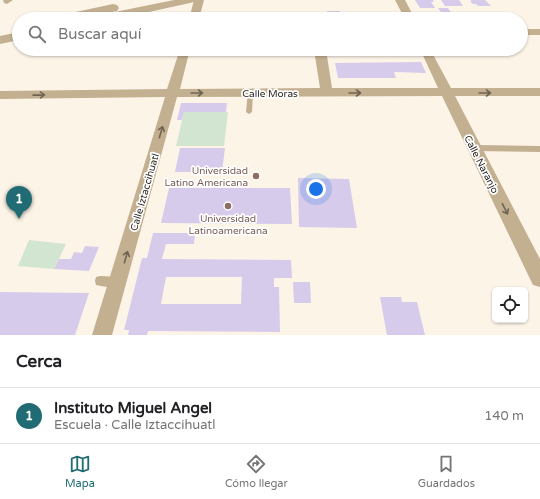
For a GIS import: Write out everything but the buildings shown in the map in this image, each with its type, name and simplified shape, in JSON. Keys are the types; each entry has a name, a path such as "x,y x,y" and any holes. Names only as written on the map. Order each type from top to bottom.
{"street":[{"path":"94,12 151,0"},
{"path":"133,12 190,0"},
{"path":"196,12 199,0"},
{"path":"400,0 406,12"},
{"path":"0,32 12,29"},
{"path":"528,32 540,32"},
{"path":"0,40 12,37"},
{"name":"Calle Iztaccihuatl","path":"102,335 119,282 183,56"},
{"path":"321,56 327,93"},
{"name":"Calle Naranjo","path":"428,56 540,278"},
{"name":"Calle Moras","path":"0,95 540,92"}],"lane":[{"path":"249,112 250,93"},
{"path":"474,148 540,149"},
{"path":"100,281 119,282"}],"green space":[{"path":"184,112 228,112 224,146 176,146"},
{"path":"29,240 66,244 54,269 18,266"}],"place":[{"name":"Universidad Latino Americana","path":"256,176"},
{"name":"Universidad Latinoamericana","path":"228,206"},
{"name":"Instituto Miguel Angel","path":"19,219"}]}
